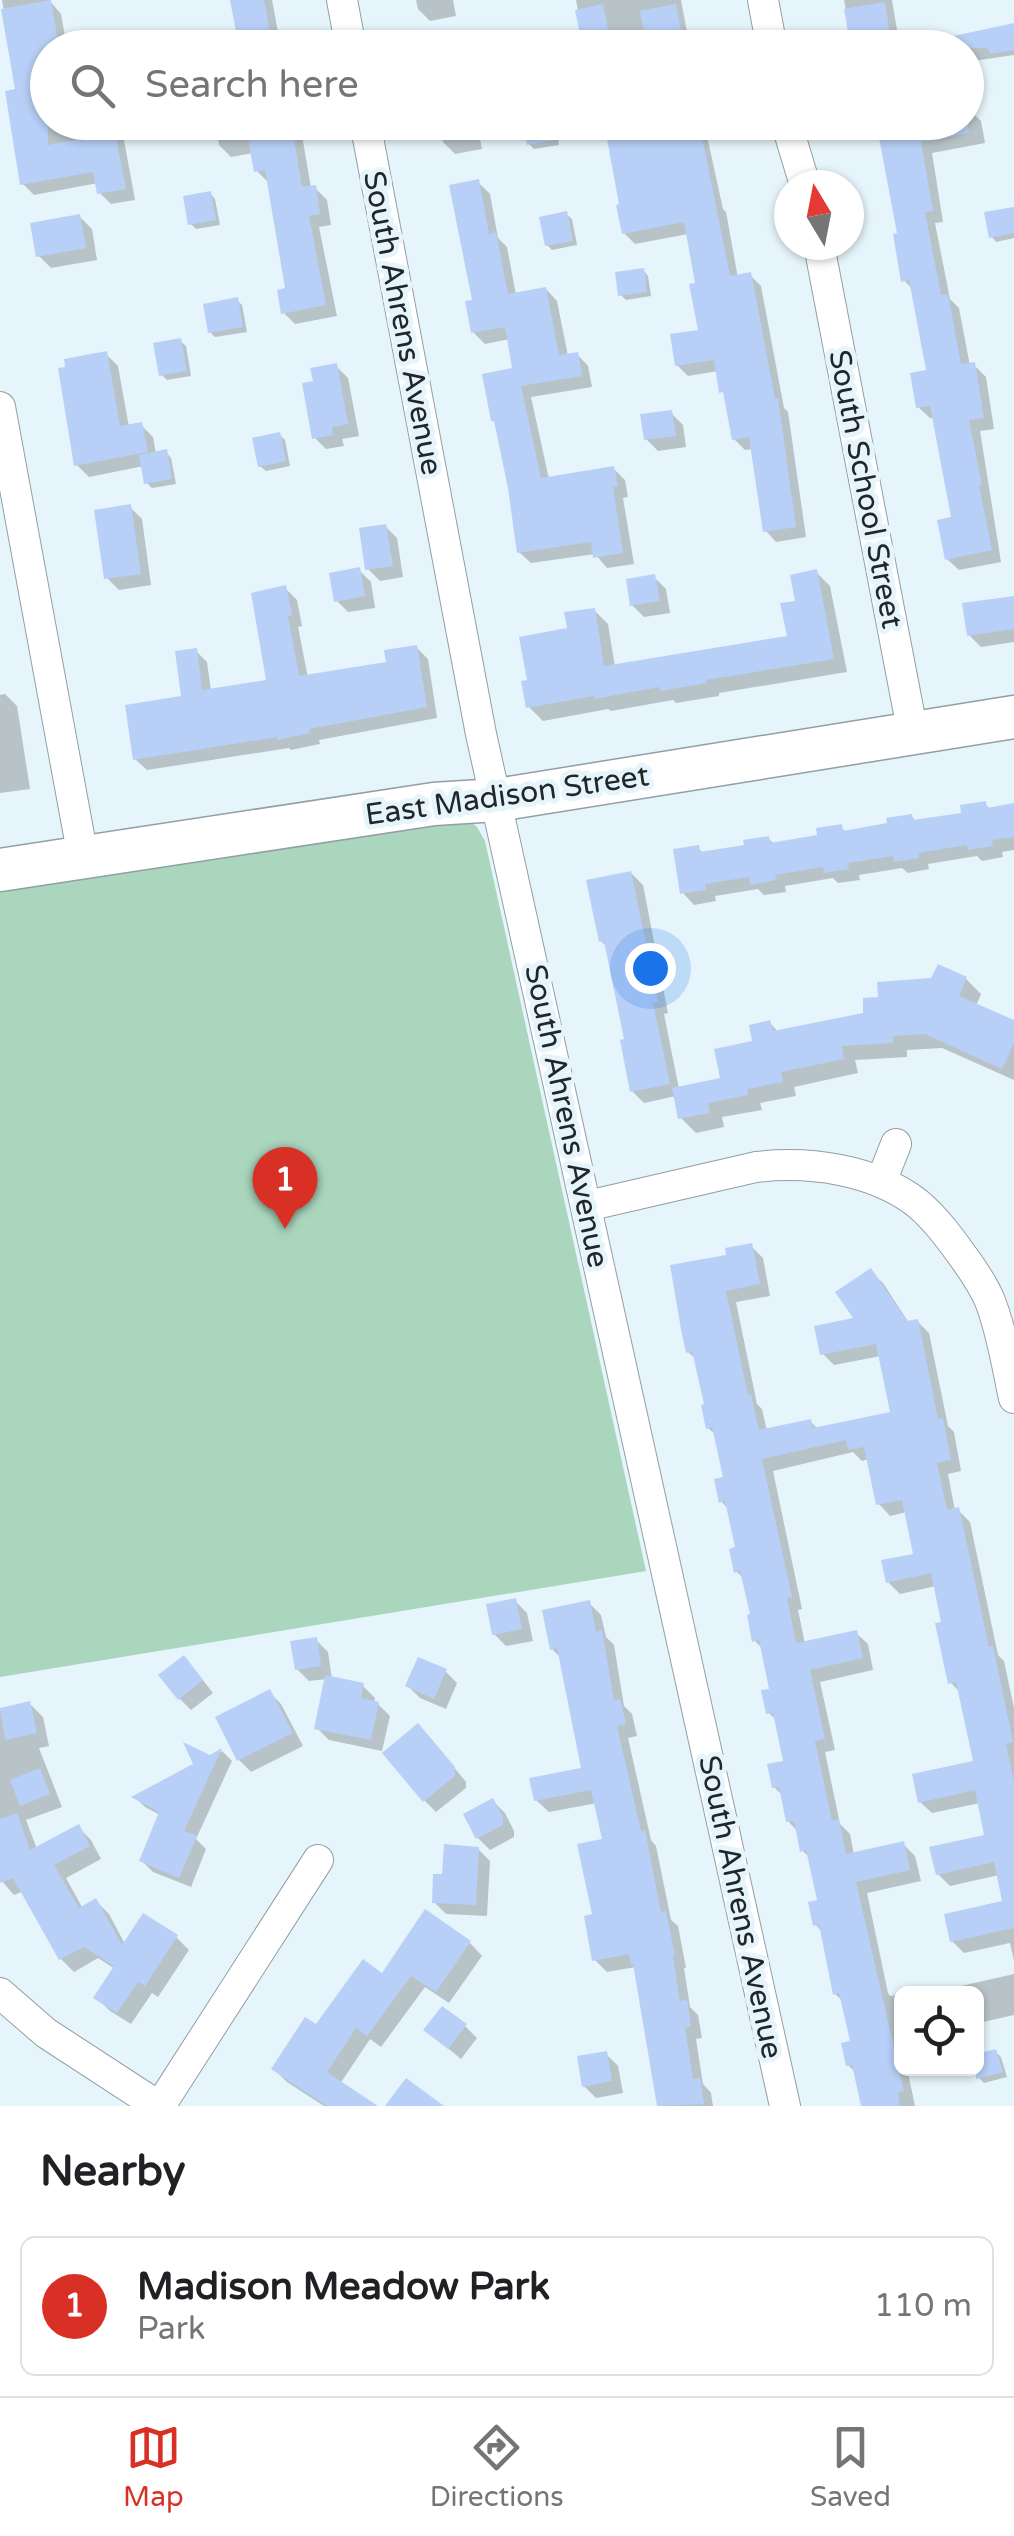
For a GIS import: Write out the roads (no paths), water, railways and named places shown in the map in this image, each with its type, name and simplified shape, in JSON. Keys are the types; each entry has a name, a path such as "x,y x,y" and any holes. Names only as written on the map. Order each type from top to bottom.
{"street":[{"path":"342,0 348,30"},
{"path":"763,0 769,30"},
{"name":"South Ahrens Avenue","path":"369,140 481,734 785,2106"},
{"path":"791,140 800,170"},
{"name":"South School Street","path":"822,260 913,734"},
{"path":"0,407 83,857"},
{"name":"East Madison Street","path":"0,870 434,804 496,800 1014,717"},
{"path":"881,1182 896,1144"},
{"path":"587,1206 774,1164 827,1167 881,1182 916,1202 979,1279 1002,1340 1014,1398"},
{"path":"0,1993 46,2033 159,2106 318,1860"}],"place":[{"name":"Madison Meadow Park","path":"285,1229"}]}
